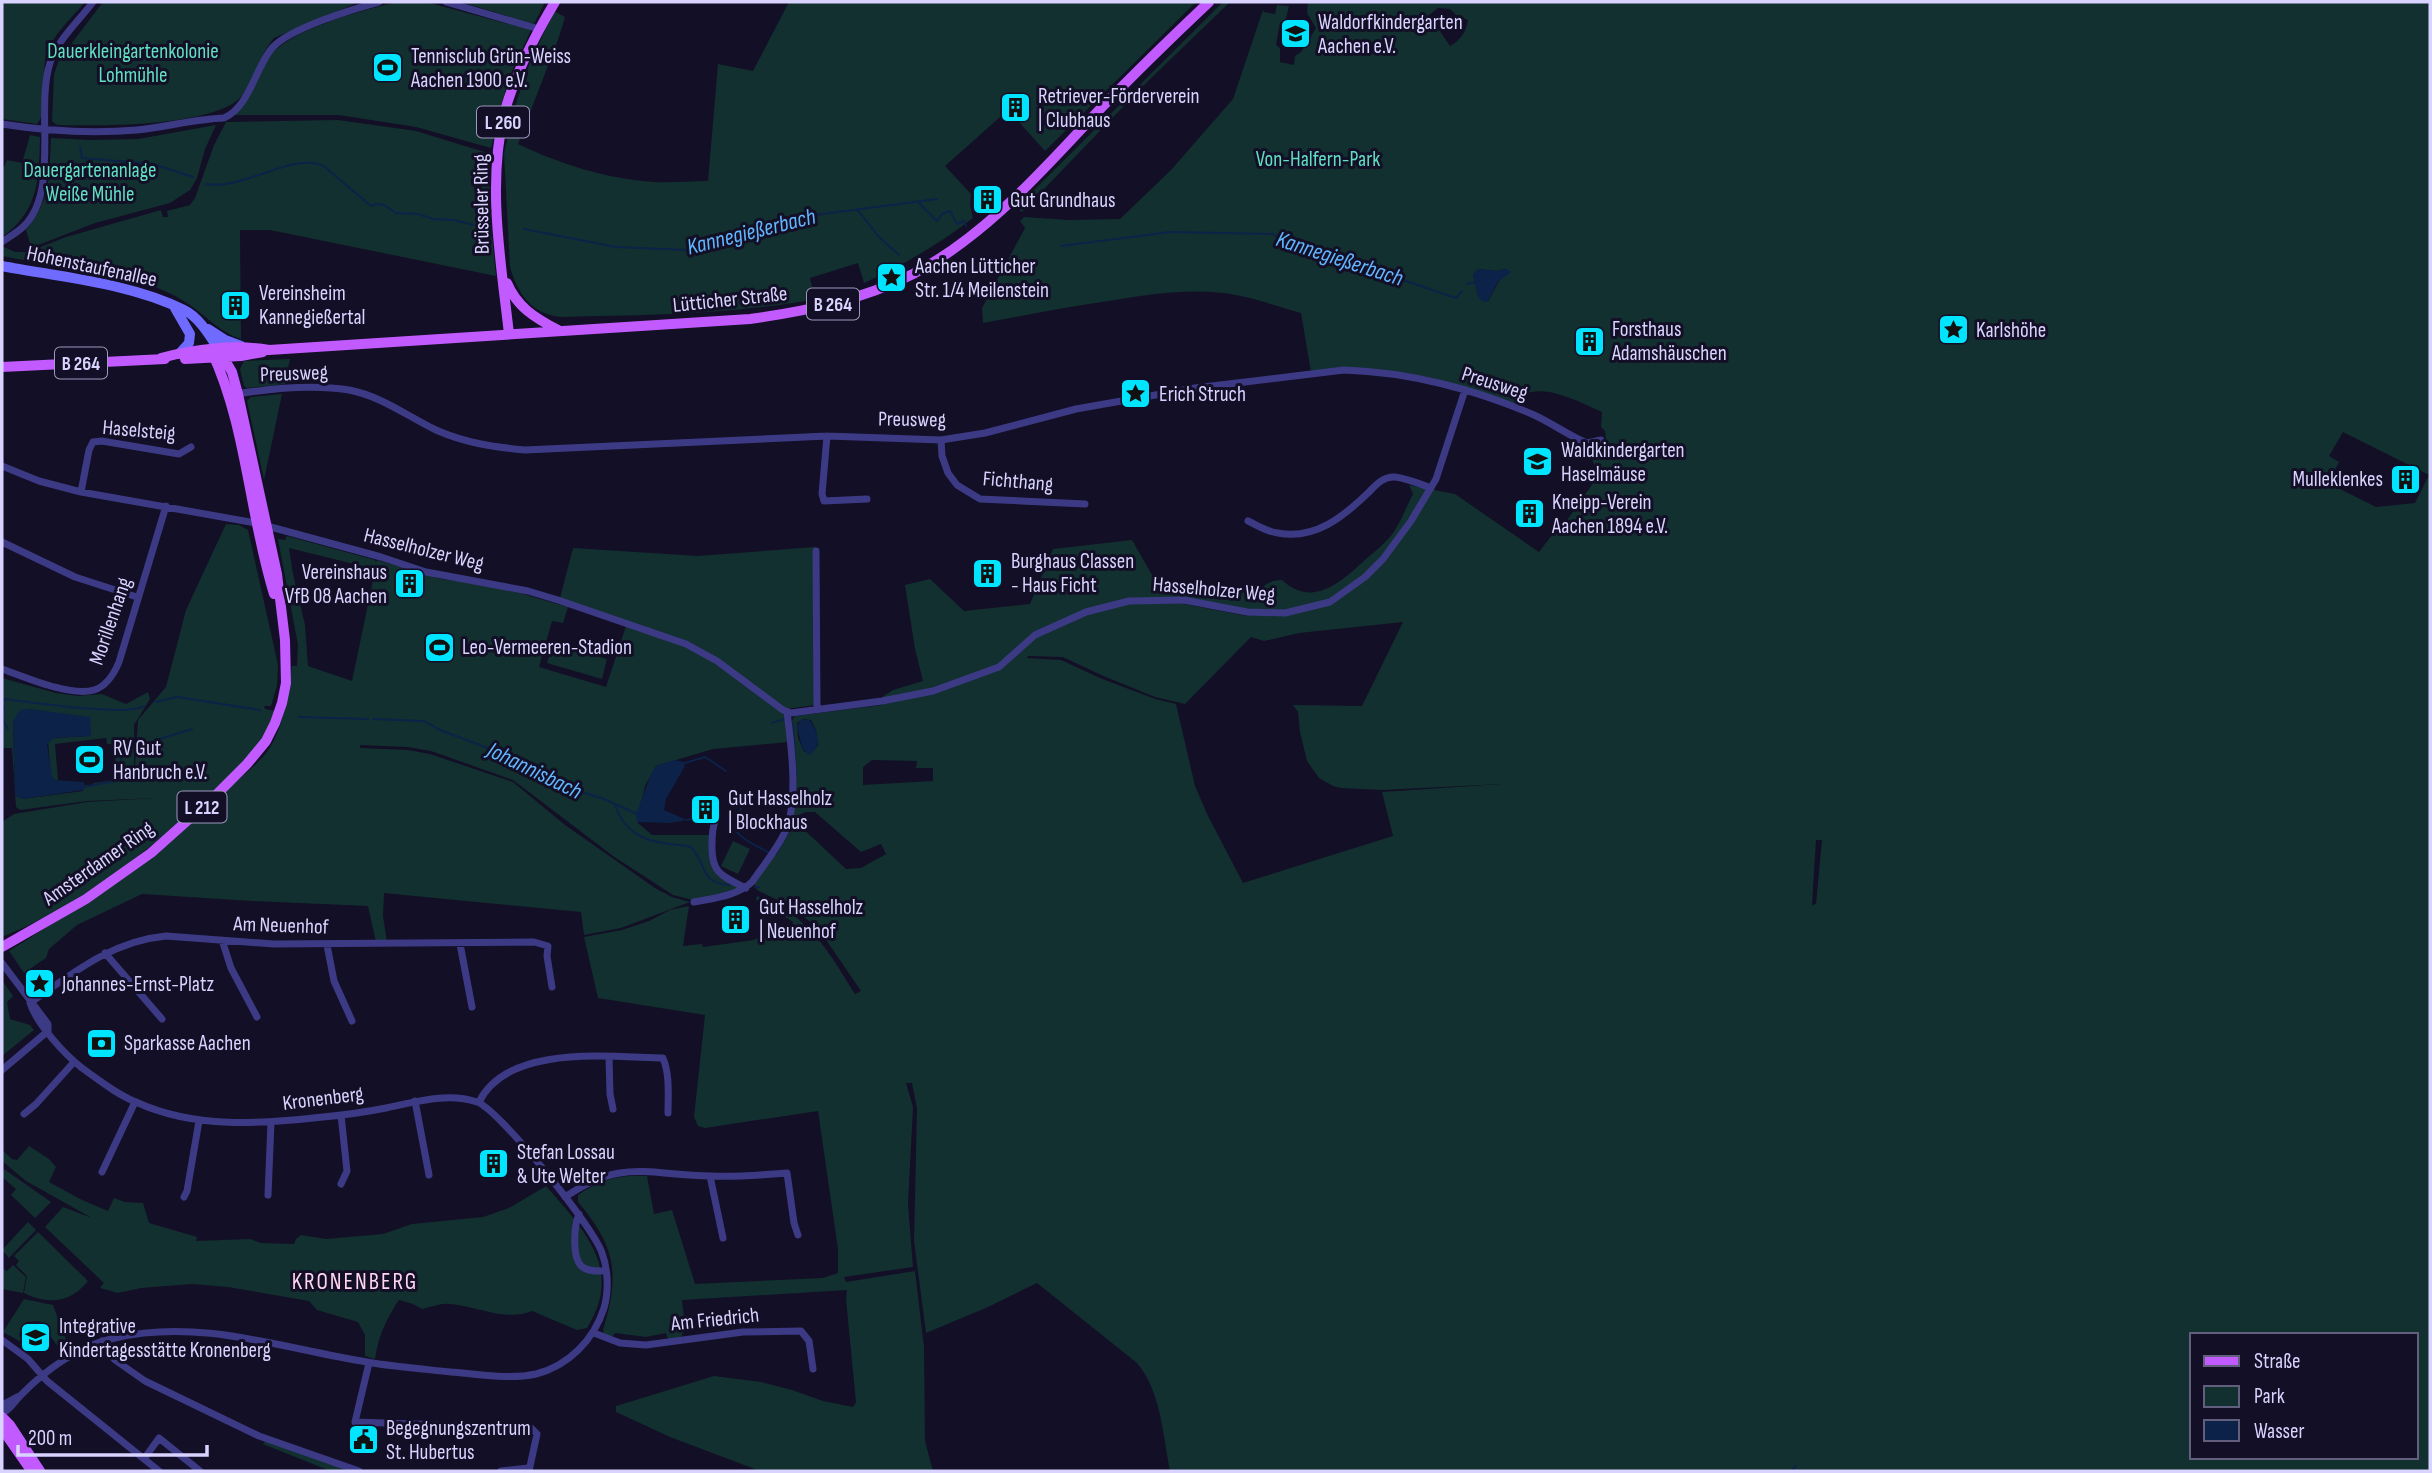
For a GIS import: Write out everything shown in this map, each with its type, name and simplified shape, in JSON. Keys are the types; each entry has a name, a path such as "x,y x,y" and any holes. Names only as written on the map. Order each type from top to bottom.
{"main road":[{"name":"Brüsseler Ring","path":"509,334 496,199 499,141 515,80 555,2"},
{"name":"Lütticher Straße","path":"2,367 217,354 245,348 268,350 785,314 862,296 913,274 961,244 1013,199 1167,41 1209,2"},
{"name":"Hohenstaufenallee","path":"2,266 147,295 185,310 200,323 217,354"},
{"path":"502,269 516,301 527,312 560,331"},
{"path":"174,307 190,334 189,343 179,354"},
{"name":"Hohenstaufenallee","path":"174,307 217,354"},
{"path":"200,323 218,337 245,348"},
{"name":"Lütticher Straße","path":"161,358 179,354 254,354 268,350"},
{"name":"Amsterdamer Ring","path":"2,947 86,899 151,853 247,764 266,741 282,703 287,664 277,574 261,524 233,395 217,354"},
{"path":"2,1415 40,1471"},
{"path":"2,1429 32,1471"}],"street":[{"path":"2,242 23,227 37,205 42,189 46,86 51,61 57,47 93,2"},
{"path":"2,124 45,130 135,130 224,118 230,115 249,91 267,55 281,40 379,2"},
{"path":"446,2 539,29"},
{"name":"Preusweg","path":"233,395 313,386 351,391 387,403 438,430 478,444 524,450 827,436 941,440 985,433 1076,409 1195,388 1344,370 1381,372 1465,390 1535,415 1587,443 1601,440"},
{"name":"Hasselholzer Weg","path":"2,466 39,481 81,492 261,524 426,572 528,591 669,637 717,661 787,712 894,699 933,691 999,667 1035,635 1086,612 1129,601 1184,600 1247,612 1285,613 1330,602 1354,587 1383,559 1411,521 1431,488 1443,459 1465,390"},
{"path":"827,436 822,494 824,501 867,499"},
{"name":"Fichthang","path":"941,440 942,456 948,473 957,485 980,499 1085,503"},
{"name":"Haselsteig","path":"81,492 93,442 102,441 179,454 191,447"},
{"path":"1248,521 1280,534 1312,532 1351,510 1378,482 1387,478 1395,477 1431,488"},
{"name":"Morillenhang","path":"2,669 52,686 79,691 93,690 104,684 114,674 119,662 166,506"},
{"path":"2,542 75,576 137,597"},
{"path":"816,551 817,708"},
{"path":"694,901 746,888 779,842 789,819 793,758 787,712"},
{"path":"715,821 711,847 714,866 720,874 746,888"},
{"name":"Am Neuenhof","path":"30,1003 106,953 125,944 166,936 327,945 534,942 548,946 552,987"},
{"path":"222,940 231,968 257,1017"},
{"path":"460,944 472,1007"},
{"path":"327,945 334,981 352,1021"},
{"path":"106,953 162,1019"},
{"name":"Kronenberg","path":"2,963 30,1003 33,1013 74,1062 135,1102 168,1114 200,1121 271,1122 341,1115 445,1097 479,1102"},
{"path":"2,1070 48,1031"},
{"path":"609,1057 613,1109"},
{"path":"2,1405 18,1397 72,1356 102,1341 147,1334 213,1334 258,1339 369,1363 508,1377 547,1370 577,1352 594,1333 604,1306 606,1271 602,1250 565,1197 499,1118 479,1102 484,1091 510,1070 543,1061 609,1057 663,1058 667,1066 668,1113"},
{"path":"24,1114 74,1062"},
{"path":"415,1101 429,1175"},
{"path":"102,1172 135,1102"},
{"path":"341,1115 347,1171 341,1184"},
{"path":"184,1197 200,1121"},
{"path":"268,1195 271,1122"},
{"path":"565,1197 593,1179 616,1172 642,1171 710,1176 787,1173 798,1234"},
{"path":"710,1176 723,1238"},
{"path":"579,1214 575,1229 577,1261 580,1266 590,1271 606,1271"},
{"name":"Am Friedrich","path":"594,1333 616,1342 634,1345 743,1332 801,1331 809,1341 813,1369"},
{"path":"2,1340 27,1359 42,1377 159,1471"},
{"path":"102,1341 115,1360 145,1381 259,1436 359,1471"},
{"path":"369,1363 355,1422 444,1427 531,1427 537,1434 529,1470 501,1471"},
{"path":"2,1415 18,1397"},
{"path":"144,1459 159,1438 195,1469"}],"green space":[{"path":"2,2 85,2 67,22 47,52 43,112 37,124 2,119"},
{"name":"Dauerkleingartenkolonie Lohmühle","path":"103,2 359,2 274,38 245,91 225,108 205,115 153,123 57,125 52,121 54,74 59,60"},
{"name":"Tennisclub Grün-Weiss Aachen 1900 e.V.","path":"397,2 426,2 531,30 508,80 491,148 416,127 339,115 233,115 260,70 280,46 310,29"},
{"path":"461,2 545,2 534,24"},
{"path":"789,2 1196,2 1045,151 1008,110 945,166 971,194 973,218 920,254 864,283 858,263 810,278 815,299 783,304 688,313 561,317 534,307 517,286 510,267 504,153 529,65 554,11 565,17 518,144 567,164 619,178 654,182 708,181 718,64 753,71"},
{"path":"1223,2 1230,2 1144,85 1022,212 1016,208"},
{"name":"Von-Halfern-Park","path":"1308,2 2430,2 2430,1471 1170,1471 1160,1414 1145,1374 1137,1363 1037,1283 926,1333 914,1241 917,1109 912,1083 906,1083 913,1107 908,1204 913,1267 844,1277 846,1282 915,1271 924,1347 925,1441 933,1471 760,1471 670,1437 616,1412 616,1406 714,1376 761,1382 853,1407 856,1402 847,1290 682,1300 685,1328 681,1337 668,1339 666,1333 646,1337 615,1333 612,1337 604,1334 612,1293 611,1262 600,1233 578,1202 578,1195 602,1182 619,1177 647,1176 654,1214 672,1210 695,1284 823,1278 838,1273 838,1249 818,1111 705,1128 698,1126 694,1117 705,1015 598,998 584,937 622,930 670,910 689,906 683,946 702,944 703,947 754,940 792,928 793,922 756,900 757,896 775,904 803,923 825,948 855,994 861,991 818,928 790,906 757,890 754,883 792,826 797,823 846,869 861,868 886,854 881,844 861,852 815,812 806,812 794,817 793,821 791,725 796,716 882,705 882,697 893,690 923,681 905,585 930,579 964,611 1030,604 1053,549 1132,540 1156,582 1204,590 1241,592 1256,590 1282,580 1305,592 1316,592 1327,589 1347,576 1390,537 1413,494 1409,485 1455,494 1539,552 1555,531 1563,526 1598,476 1589,450 1606,439 1605,431 1601,427 1602,412 1570,398 1546,392 1525,394 1516,401 1517,404 1441,380 1391,371 1339,369 1311,372 1301,313 1233,294 1196,292 1142,296 983,323 982,308 1025,228 1020,221 1024,217 1120,219 1171,170 1233,99 1263,10 1275,14 1277,5 1289,6 1285,23 1280,22 1276,45 1280,48 1280,62 1294,65 1295,56 1301,52 1316,28 1307,13","holes":["1438,8 1450,9 1468,20 1462,35 1450,46 1429,15","1478,269 1506,269 1488,301 1478,296 1473,275","2343,432 2429,475 2415,503 2376,507 2328,483 2339,462 2329,456","1129,598 1247,610 1247,616 1184,604 1130,602 1087,614","1403,622 1362,706 1293,705 1298,712 1307,761 1319,778 1341,788 1382,790 1502,784 1382,792 1393,836 1243,883 1195,786 1176,704 1155,699 1100,678 1061,660 1027,658 1063,657 1155,697 1185,704 1251,637 1264,641 1299,633","804,719 811,720 816,730 818,746 804,752 798,738 797,723","872,760 917,761 916,768 933,768 933,781 863,785 863,767","1816,840 1822,840 1816,904 1812,905"]},
{"path":"338,120 416,131 491,154 490,200 496,276 270,230 240,230 241,339 222,330 183,300 151,285 2,256 4,247 15,252 28,252 66,237 161,210 163,217 168,217 167,211 190,205 226,122"},
{"name":"Dauergartenanlage Weiße Mühle","path":"216,125 190,190 170,203 95,223 33,247 30,244 26,230 40,208 47,187 51,138 138,139"},
{"path":"30,135 40,137 39,167 34,193 23,216 2,237 2,167 7,160 22,163"},
{"path":"290,359 285,384 247,388 244,386 240,369 244,361"},
{"path":"282,394 264,480 247,401 251,397"},
{"path":"226,524 239,525 248,530 278,665 277,686 271,706 264,706 265,709 276,711 265,733 232,775 129,863 56,911 2,937 2,822 14,814 87,802 156,798 87,801 20,810 16,807 15,795 22,799 83,791 84,782 84,785 93,785 116,780 115,744 107,744 106,738 55,744 58,780 55,780 51,776 48,741 54,738 90,736 90,718 29,709 13,721 15,790 12,748 2,748 2,678 56,693 78,696 102,694 126,704 148,692 150,699 134,725 134,782 138,720 166,687 186,610"},
{"path":"287,536 375,560 376,563 377,560 441,579 495,586 568,607 563,623 552,621 539,667 606,687 626,626 669,640 712,659 780,710 785,715 789,742 713,749 656,766 645,786 637,822 652,835 709,835 711,862 739,889 693,900 673,895 613,856 513,780 431,751 360,745 360,748 408,750 430,754 513,782 565,825 655,888 690,902 621,928 584,935 581,912 384,893 383,916 387,942 376,942 368,906 142,894 77,925 49,949 46,958 24,973 9,951 147,857 252,768 273,743 284,711 292,666 297,666 298,645 278,539 285,540","holes":["289,548 374,569 376,566 352,681 308,666 305,625"]},
{"path":"815,547 815,705 786,709 711,654 560,598 573,548 698,556"},
{"path":"553,644 607,659 602,679 547,663"},
{"path":"733,841 750,849 738,874 721,866"},
{"path":"2,980 13,996 7,1002 10,1019 30,1025 34,1030 2,1056"},
{"path":"29,1146 56,1167 49,1182 108,1211 114,1198 143,1203 149,1223 197,1237 196,1241 250,1239 261,1243 294,1244 301,1235 326,1239 383,1234 412,1224 483,1217 509,1208 546,1186 574,1218 595,1251 602,1287 597,1307 587,1328 577,1330 532,1311 512,1315 447,1304 422,1309 399,1300 383,1328 375,1359 365,1356 365,1335 358,1322 317,1310 309,1301 228,1287 192,1284 141,1288 118,1293 100,1288 104,1283 45,1227 63,1207 92,1218 26,1181 2,1161 2,1150 17,1160"},
{"path":"4,1169 51,1202 35,1218 11,1195 16,1189 2,1177"},
{"path":"28,1222 36,1230 9,1258 2,1250"},
{"path":"38,1232 88,1281 66,1298 50,1300 24,1293 27,1276 16,1265 19,1261 14,1256"},
{"path":"13,1265 26,1277 23,1293 2,1289 2,1268 7,1271"},
{"path":"24,1299 53,1305 69,1348 62,1352 39,1321 26,1322 19,1334 23,1343 3,1332"},
{"path":"266,1440 352,1471 328,1470 263,1444"}],"water":[{"path":"1478,269 1506,269 1511,272 1498,282 1487,302 1478,296 1473,275"},
{"path":"20,710 90,717 91,736 54,738 47,744 52,777 55,780 84,782 84,790 22,799 15,795 13,721"},
{"path":"808,719 818,738 816,748 809,755 802,748 797,726 800,721"},
{"path":"674,760 684,762 685,766 666,799 664,810 687,820 670,823 637,822 636,814 652,772 656,766"}],"waterway":[{"name":"Kannegießerbach","path":"80,146 82,158 153,164 193,177"},
{"name":"Kannegießerbach","path":"206,184 221,185 299,163 313,163 325,167 371,206 384,205 396,213 418,214 473,225"},
{"name":"Kannegießerbach","path":"524,229 616,247 687,250 815,215 937,199"},
{"path":"918,202 937,221 942,214 950,211 957,224 964,221 966,226"},
{"path":"857,209 879,237 899,255"},
{"name":"Kannegießerbach","path":"1061,246 1170,232 1272,234 1293,242 1310,244 1338,258 1456,298 1462,291"},
{"path":"1467,284 1476,282"},
{"name":"Johannisbach","path":"156,702 177,697 260,710"},
{"name":"Johannisbach","path":"4,701 119,710 144,706"},
{"name":"Johannisbach","path":"4,706 2,718 8,729"},
{"name":"Johannisbach","path":"299,717 368,719"},
{"name":"Johannisbach","path":"373,719 424,721 440,730 520,760 551,782 604,799 637,814"},
{"path":"772,723 784,719"},
{"path":"793,724 796,776"},
{"path":"137,746 192,729"},
{"path":"83,787 121,780 121,751 131,748"},
{"path":"685,763 705,757 726,771"},
{"path":"735,788 745,797 735,830 747,841 771,854"},
{"path":"615,805 623,822 635,833 659,843 691,847 713,881 730,885"},
{"name":"Johannisbach","path":"687,820 698,815"},
{"path":"776,854 791,828"},
{"path":"1791,1471 1796,1466"}],"place":[{"name":"Waldorfkindergarten Aachen e.V.","path":"1295,34"},
{"name":"Tennisclub Grün-Weiss Aachen 1900 e.V.","path":"388,68"},
{"name":"Retriever-Förderverein | Clubhaus","path":"1015,108"},
{"name":"Gut Grundhaus","path":"987,200"},
{"name":"Aachen Lütticher Str. 1/4 Meilenstein","path":"892,278"},
{"name":"Vereinsheim Kannegießertal","path":"236,305"},
{"name":"Karlshöhe","path":"1953,330"},
{"name":"Forsthaus Adamshäuschen","path":"1589,341"},
{"name":"Erich Struch","path":"1136,394"},
{"name":"Waldkindergarten Haselmäuse","path":"1538,462"},
{"name":"Mulleklenkes","path":"2406,479"},
{"name":"Kneipp-Verein Aachen 1894 e.V.","path":"1529,514"},
{"name":"Burghaus Classen - Haus Ficht","path":"988,573"},
{"name":"Vereinshaus VfB 08 Aachen","path":"410,584"},
{"name":"Leo-Vermeeren-Stadion","path":"439,647"},
{"name":"RV Gut Hanbruch e.V.","path":"90,760"},
{"name":"Gut Hasselholz | Blockhaus","path":"705,810"},
{"name":"Gut Hasselholz | Neuenhof","path":"736,919"},
{"name":"Johannes-Ernst-Platz","path":"39,984"},
{"name":"Sparkasse Aachen","path":"101,1043"},
{"name":"Stefan Lossau & Ute Welter","path":"494,1164"},
{"name":"Integrative Kindertagesstätte Kronenberg","path":"36,1338"},
{"name":"Begegnungszentrum St. Hubertus","path":"363,1440"}],"district":[{"name":"KRONENBERG","path":"355,1281"}]}
